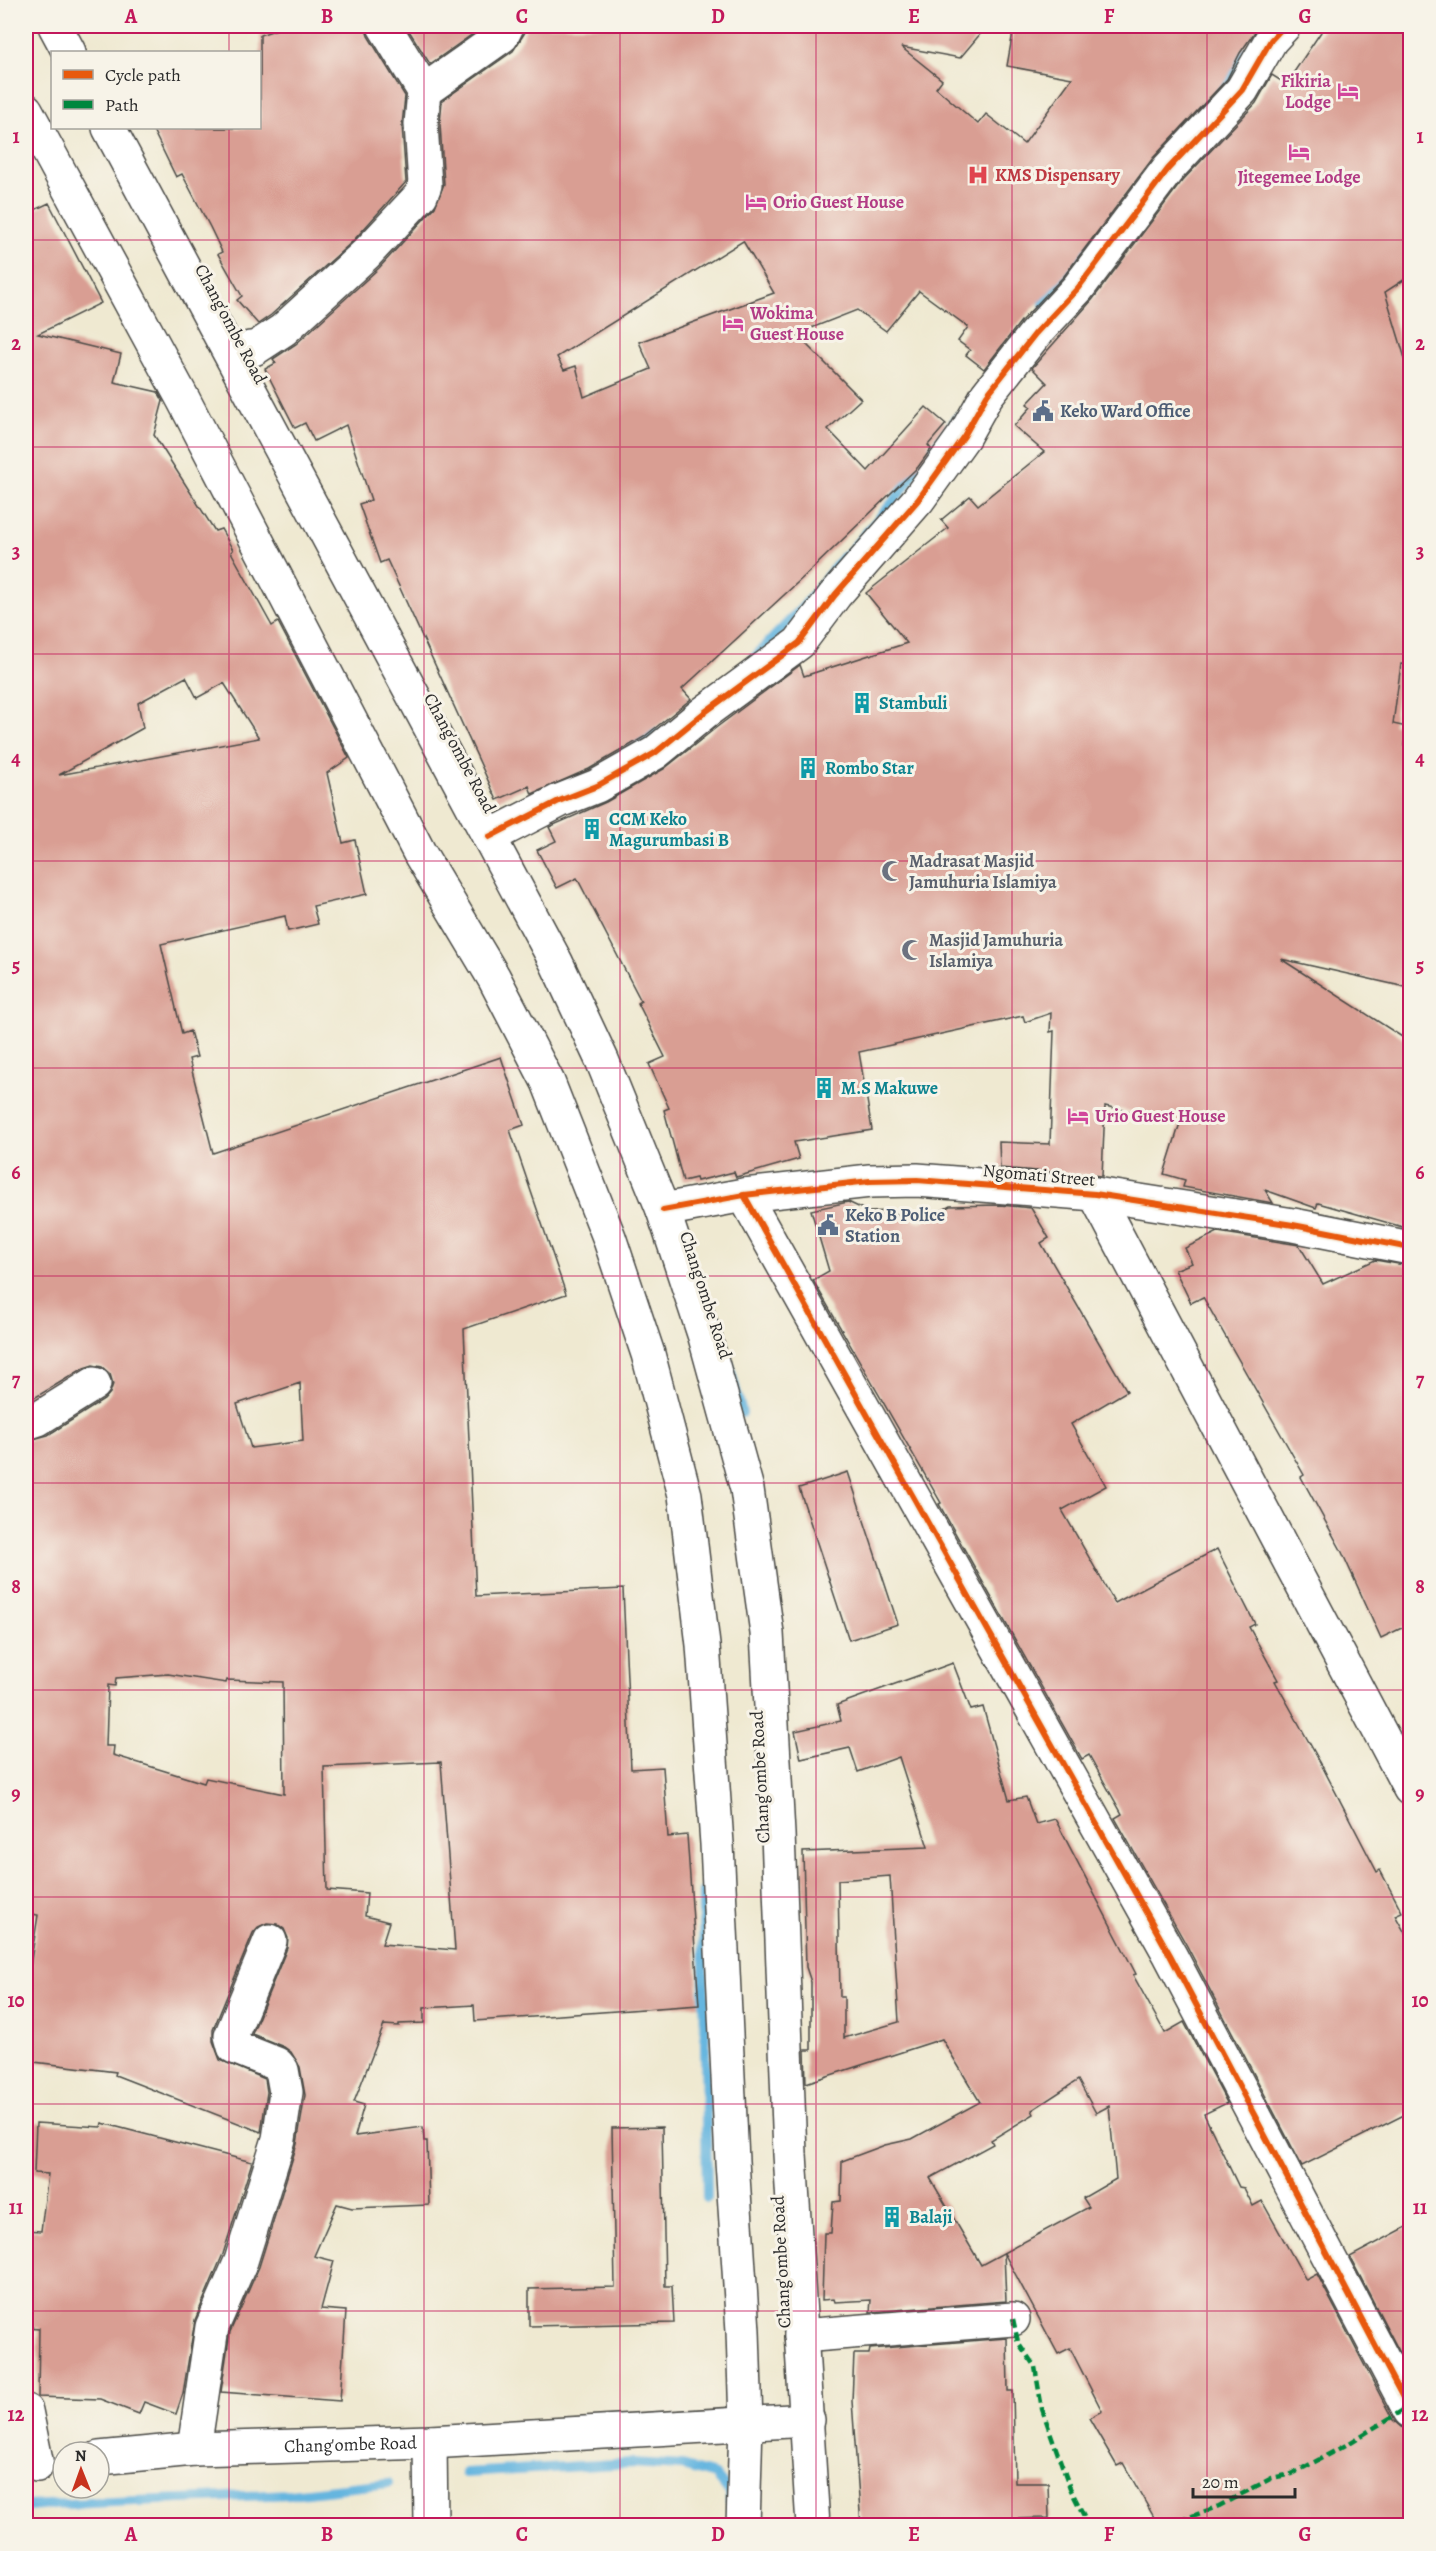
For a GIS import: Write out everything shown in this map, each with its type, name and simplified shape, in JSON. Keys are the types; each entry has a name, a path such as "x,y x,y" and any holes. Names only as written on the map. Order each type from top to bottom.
{"street":[{"path":"55,26 68,51"},
{"path":"250,348 254,348 283,330 366,255 421,195 425,185 421,124 424,91 384,26"},
{"path":"424,91 502,36 507,26"},
{"path":"489,837 560,801 597,786 655,753 705,712 799,643 835,595 918,500 964,435 987,395 1035,334 1078,288 1168,169 1242,90 1271,40 1284,26"},
{"path":"26,110 183,399 420,854 494,978 548,1082 609,1237 648,1354 685,1495 703,1645 717,1844 746,2423 743,2526"},
{"name":"Chang'ombe Road","path":"110,129 556,962 602,1060 663,1210 705,1337 747,1489 767,1633 778,1834 790,2154 813,2526"},
{"name":"Ngomati Street","path":"663,1210 744,1195 870,1181 917,1180 1095,1194 1293,1225 1410,1248"},
{"path":"1095,1194 1410,1789"},
{"path":"744,1195 1170,1955 1410,2411"},
{"path":"26,1423 38,1419 94,1384"},
{"path":"194,2449 212,2327 242,2261 279,2139 285,2104 286,2092 282,2070 277,2064 234,2047 231,2036 270,1941"},
{"path":"801,2336 1013,2319"},
{"path":"26,2411 42,2464"},
{"name":"Chang'ombe Road","path":"111,2457 194,2449 430,2442 808,2420"},
{"path":"430,2442 431,2526"}],"building":[{"path":"286,26 365,26 368,36 405,96 402,125 406,182 353,241 258,324 237,300 242,296 218,254 222,252 210,227 182,174 176,177 152,129 261,129 260,35"},
{"path":"406,26 484,26 430,64"},
{"path":"526,26 987,26 960,58 901,47 942,80 936,88 978,124 986,114 1024,144 1072,78 1007,66 1014,26 1259,26 1240,53 1227,79 1153,158 1064,276 1021,321 984,369 966,355 970,350 958,341 968,327 919,291 886,331 857,310 796,334 861,399 828,429 868,471 926,407 946,424 928,445 931,449 918,467 682,689 691,699 644,737 589,769 532,794 529,786 497,800 387,560 380,563 359,504 371,500 346,425 314,441 305,423 295,428 265,369 276,363 273,359 296,344 379,268 435,207 444,184 440,124 442,101 513,51 524,34","holes":["743,241 774,293 639,342 651,369 584,397 576,366 564,370 557,357"]},
{"path":"1325,26 1410,26 1410,276 1385,292 1410,375 1410,665 1401,664 1393,724 1407,727 1404,745 1410,750 1410,988 1281,959 1410,1042 1410,1229 1318,1203 1316,1208 1265,1190 1273,1203 1183,1187 1185,1180 1164,1174 1180,1123 1105,1106 1102,1176 1000,1168 999,1142 1050,1144 1054,1031 1050,1032 1051,1013 1025,1022 1023,1016 859,1052 872,1130 794,1142 799,1159 736,1177 734,1172 697,1181 696,1178 683,1181 664,1110 669,1108 649,1064 665,1057 638,1003 641,1001 577,878 557,888 537,850 556,841 549,827 606,802 664,769 800,665 804,676 907,643 866,593 948,528 941,520 970,496 978,505 1044,452 1014,426 1031,407 1027,404 1047,383 1032,368 1093,299 1182,181 1256,103 1272,75 1286,84"},
{"path":"49,203 101,303 38,334 121,354 114,382 158,392 163,401 154,435 215,531 221,529 233,550 231,552 272,626 278,622 349,758 327,773 343,843 355,840 367,894 313,906 318,924 288,931 285,916 161,944 182,1034 190,1031 197,1057 189,1059 213,1153 501,1057 524,1125 510,1130 566,1294 464,1329 476,1596 623,1589 631,1769 663,1767 668,1837 687,1835 699,2005 475,2021 474,2005 424,2008 424,2023 384,2025 354,2102 364,2105 355,2136 423,2127 424,2141 427,2141 429,2205 352,2208 337,2204 314,2256 334,2261 321,2309 346,2311 340,2401 221,2392 230,2332 259,2267 297,2144 305,2095 300,2067 291,2052 252,2034 287,1948 288,1938 284,1929 277,1924 267,1923 258,1927 253,1933 213,2030 213,2041 220,2060 265,2079 267,2092 261,2132 115,2075 116,2072 26,2061 27,1987 38,1915 26,1913 26,1863 30,1837 26,1837 26,1441 48,1435 104,1400 113,1384 110,1374 102,1367 93,1365 84,1368 26,1403 26,214","holes":["186,677 197,698 224,683 259,738 59,775 143,728 138,703","300,1383 303,1441 251,1448 237,1404","168,1674 226,1683 227,1680 283,1682 284,1794 206,1778 204,1783 113,1755 114,1746 106,1746 108,1685 115,1686 116,1678","441,1762 455,1950 382,1944 389,1922 365,1916 367,1893 327,1890 324,1767"]},
{"path":"848,1202 869,1212 888,1211 921,1222 950,1206 1000,1205 1031,1208 1049,1238 1041,1243 1127,1391 1071,1424 1106,1486 1062,1510 1115,1603 1217,1549 1255,1624 1249,1627 1278,1680 1275,1681 1377,1872 1380,1870 1402,1912 1395,1915 1410,1942 1410,2112 1302,2166 1187,1946 1115,1818 1122,1814 1089,1755 1082,1759 939,1504 941,1503 813,1280 829,1271 811,1210"},
{"path":"1218,1232 1299,1245 1323,1284 1375,1260 1410,1266 1410,1624 1381,1638 1341,1550 1301,1477 1304,1475 1203,1297 1191,1303 1175,1270 1192,1263 1185,1248"},
{"path":"848,1472 898,1624 849,1640 799,1488"},
{"path":"953,1663 971,1710 983,1707 1009,1800 1026,1797 1036,1824 1055,1819 1136,1974 1133,1975 1165,2033 1184,2022 1227,2103 1204,2114 1239,2187 1244,2188 1253,2206 1262,2201 1306,2280 1317,2274 1393,2420 1401,2427 1410,2430 1410,2526 1159,2526 1123,2463 1117,2466 1089,2418 1102,2411 1070,2348 1058,2354 1004,2253 1006,2301 870,2312 871,2300 835,2302 834,2299 822,2300 824,2233 831,2233 833,2202 841,2201 842,2161 885,2145 912,2139 980,2102 942,2039 806,2083 805,2050 811,2050 811,1982 806,1967 803,1852 928,1847 899,1757 858,1772 850,1748 801,1759 795,1731 841,1721 837,1705","holes":["890,1876 899,2022 844,2038 844,1997 840,1997 838,1880","1078,2080 1096,2113 1109,2106 1116,2179 1083,2198 1089,2207 981,2265 930,2178 993,2144 991,2140 1034,2114 1032,2110"]},
{"path":"36,2123 101,2127 102,2123 252,2162 223,2254 195,2320 183,2393 176,2414 144,2402 139,2414 100,2399 38,2397 39,2328 26,2327 26,2230 41,2231 48,2174 34,2173"},
{"path":"662,2127 665,2286 672,2286 674,2323 529,2326 529,2289 615,2287 612,2128"},
{"path":"1410,2225 1410,2372 1350,2257"},
{"path":"1007,2338 1008,2391 1013,2391 1015,2483 1048,2483 1049,2518 1006,2519 1007,2526 861,2526 852,2401 854,2354 869,2354 870,2349"}],"waterway":[{"path":"1205,108 1248,51"},
{"path":"1044,304 1079,255 1107,225"},
{"path":"754,658 803,607 843,557 893,502 958,417"},
{"path":"618,749 657,734"},
{"path":"729,1365 742,1413"},
{"path":"703,1892 707,2198"},
{"path":"465,2473 632,2463 682,2466 715,2475 729,2492 730,2501"},
{"path":"26,2506 290,2494 388,2483"}],"marked path":[{"path":"1013,2319 1018,2342 1035,2367 1042,2409 1070,2488 1089,2526"},
{"path":"1166,2526 1219,2506 1272,2478 1292,2474 1346,2445 1408,2407"}],"cycle path":[{"path":"489,837 559,801 597,786 655,753 705,712 799,643 835,595 918,500 964,436 987,395 1035,334 1078,288 1168,169 1242,90 1271,40 1284,26"},
{"path":"663,1210 744,1195 870,1181 917,1180 1095,1194 1293,1225 1410,1248"},
{"path":"744,1195 1170,1955 1410,2411"}],"place":[{"name":"Fikiria Lodge","path":"1348,91"},
{"name":"Jitegemee Lodge","path":"1299,152"},
{"name":"KMS Dispensary","path":"978,175"},
{"name":"Orio Guest House","path":"756,202"},
{"name":"Wokima Guest House","path":"733,323"},
{"name":"Keko Ward Office","path":"1043,411"},
{"name":"Stambuli","path":"862,703"},
{"name":"Rombo Star","path":"808,768"},
{"name":"CCM Keko Magurumbasi B","path":"592,829"},
{"name":"Madrasat Masjid Jamuhuria Islamiya","path":"892,871"},
{"name":"Masjid Jamuhuria Islamiya","path":"912,950"},
{"name":"M.S Makuwe","path":"824,1088"},
{"name":"Urio Guest House","path":"1078,1116"},
{"name":"Keko B Police Station","path":"828,1225"},
{"name":"Balaji","path":"892,2217"}]}
